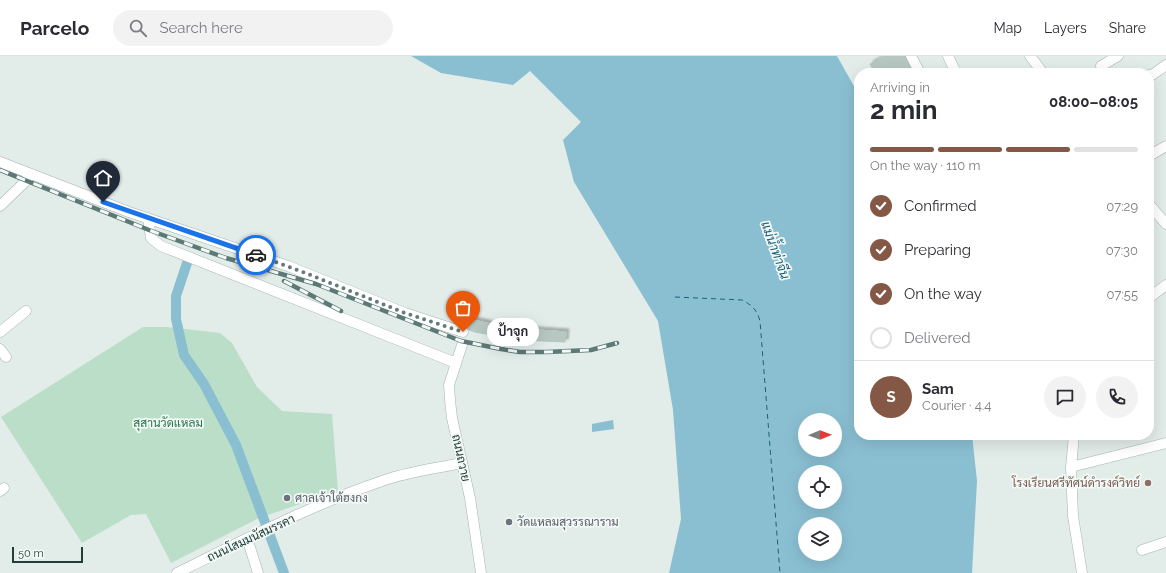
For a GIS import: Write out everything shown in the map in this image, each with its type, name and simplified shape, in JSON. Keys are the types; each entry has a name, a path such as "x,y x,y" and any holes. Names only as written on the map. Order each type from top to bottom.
{"street":[{"path":"911,56 917,68"},
{"path":"948,56 954,68"},
{"path":"1030,56 1039,68"},
{"path":"1101,66 1118,56"},
{"path":"1154,74 1166,65"},
{"path":"1154,153 1166,146"},
{"path":"0,162 148,218 288,266 405,313 463,332"},
{"path":"0,206 26,181 30,174"},
{"path":"1154,210 1166,224"},
{"path":"148,218 151,238 161,246 456,363"},
{"path":"1154,294 1166,285"},
{"path":"0,332 26,311"},
{"name":"ถนนถวาย","path":"462,345 449,385 450,400 452,418 470,498 481,573"},
{"path":"1074,440 1071,467 1074,516 1082,573"},
{"path":"1071,467 1166,443"},
{"name":"ถนนโสมมนัสมรรคา","path":"177,573 267,528 388,479 462,463"},
{"path":"247,538 258,573"},
{"path":"1142,550 1166,542"}],"green space":[{"name":"สุสานวัดแหลม","path":"143,327 167,327 220,333 232,343 257,387 282,411 332,414 338,491 259,518 171,563 146,514 131,515 82,543 1,417"}],"water":[{"name":"แม่น้ำท่าจีน","path":"411,56 837,56 854,86 854,440 973,440 977,481 972,573 669,573 681,519 673,410 658,321 574,182 563,140 581,122 530,71 513,85 441,73"},
{"path":"613,420 614,429 592,432 592,424"}],"building":[{"path":"885,56 905,56 911,68 872,68 870,64"},
{"path":"469,319 508,328 566,332 565,342 519,340 475,332 469,330 466,326"}],"waterway":[{"path":"187,263 176,296 176,319 184,355 204,384 236,445 284,573"}],"ferry route":[{"path":"675,297 742,300 754,308 759,317 780,573"}],"railway":[{"path":"0,170 149,230 226,258 316,284 461,341 520,352 591,350 617,343"},
{"path":"284,281 341,311"}],"way so far":[{"path":"256,255 368,297 405,313 463,332"}],"place":[{"name":"ป้าจุก","path":"463,332"},
{"name":"โรงเรียนศรีทัศน์ดำรงค์วิทย์","path":"1148,483"},
{"name":"ศาลเจ้าใต้ฮงกง","path":"287,498"},
{"name":"วัดแหลมสุวรรณาราม","path":"509,522"}],"route":[{"path":"103,202 256,255"}]}
